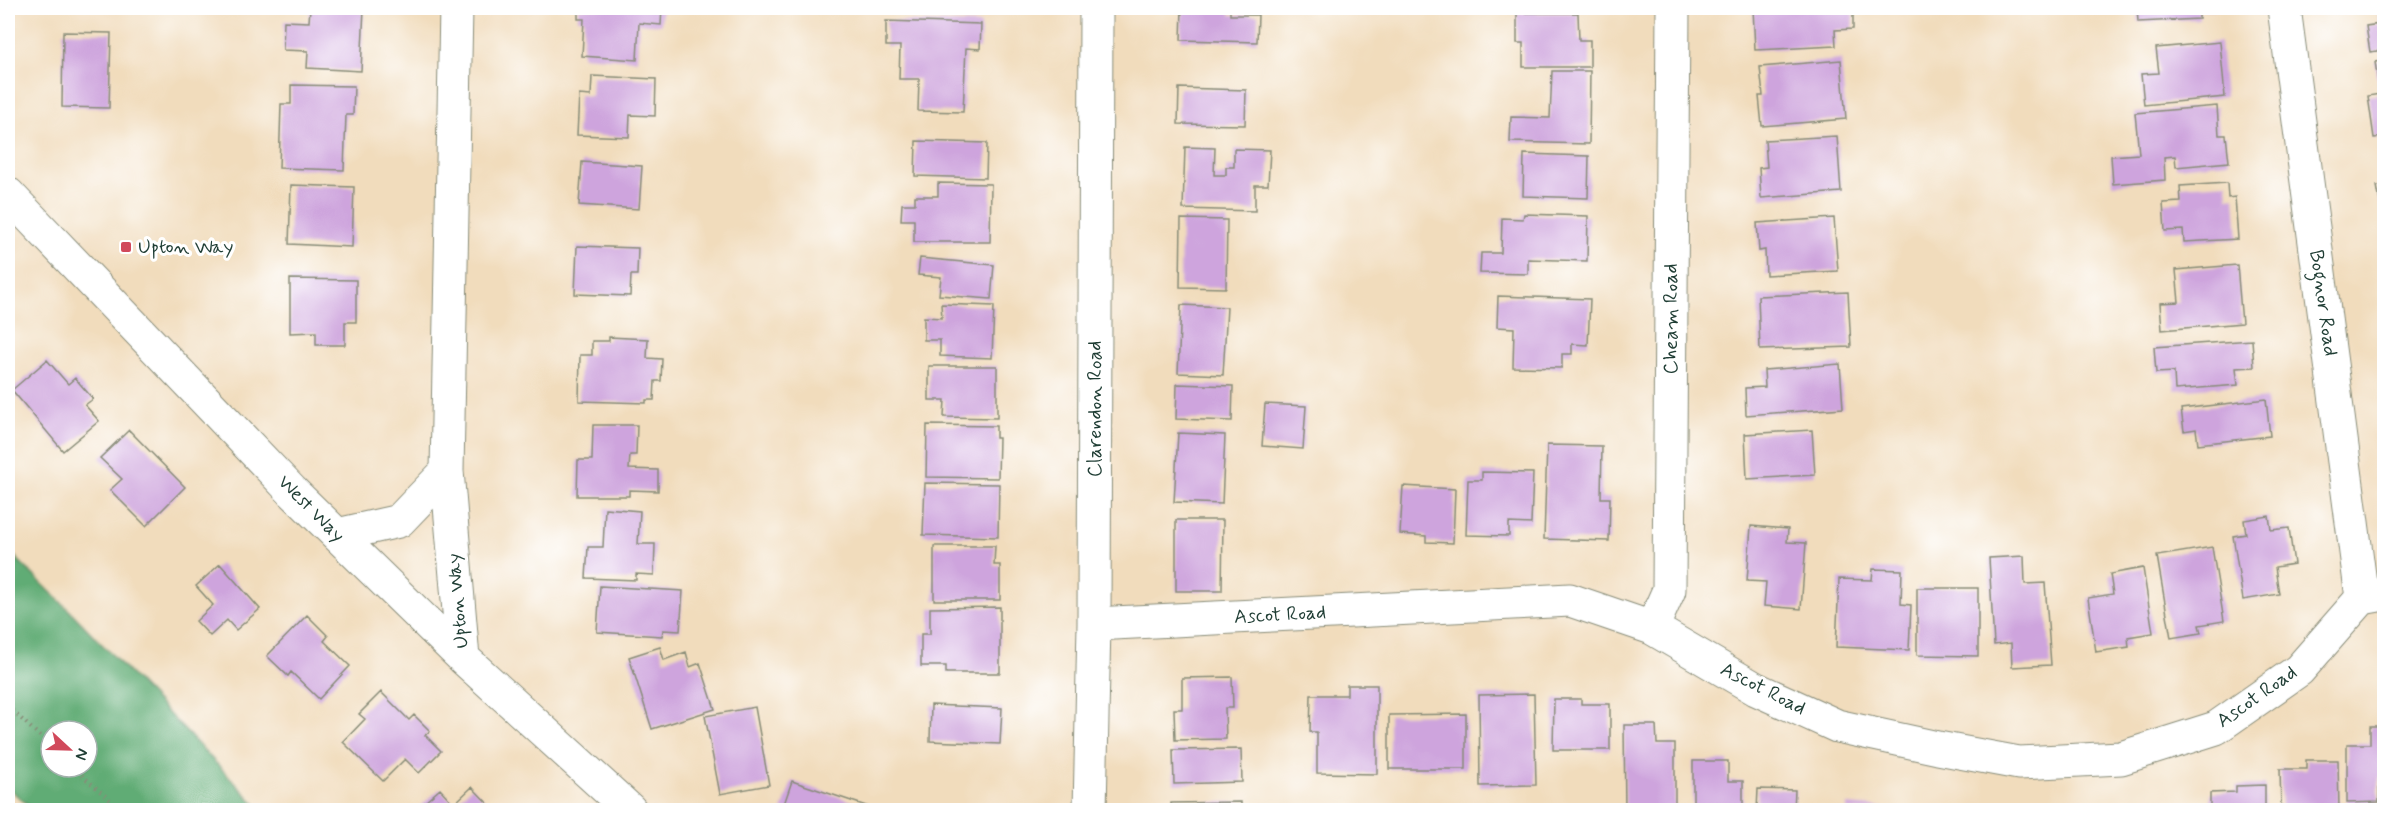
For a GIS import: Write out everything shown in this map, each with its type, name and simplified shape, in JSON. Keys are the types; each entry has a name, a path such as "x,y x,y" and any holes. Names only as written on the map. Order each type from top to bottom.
{"street":[{"name":"Upton Way","path":"456,8 447,471 463,658"},
{"name":"Clarendon Road","path":"1090,810 1094,624 1096,8"},
{"name":"Cheam Road","path":"1652,627 1669,590 1673,8"},
{"name":"Bognor Road","path":"2284,8 2373,596"},
{"name":"West Way","path":"8,194 292,491 463,658 630,810"},
{"path":"337,535 399,521 447,471"},
{"name":"Ascot Road","path":"1094,624 1570,600 1652,627 1756,689 1837,726 2007,761 2041,762 2121,758 2216,728 2299,669 2373,596"}],"path":[{"path":"8,707 39,735"},
{"path":"87,779 121,810"}],"green space":[{"path":"8,550 73,614 261,810 34,810 8,788"}],"building":[{"path":"310,8 364,8 361,71 307,68 308,51 283,50 284,21 309,22"},
{"path":"578,8 662,8 661,25 639,23 637,60 582,56 584,19 578,19"},
{"path":"1182,8 1230,8 1230,15 1258,15 1257,42 1181,40"},
{"path":"1753,8 1853,8 1853,29 1835,30 1836,46 1755,50"},
{"path":"2137,8 2217,9 2199,10 2199,19 2138,22"},
{"path":"2377,8 2384,8 2384,50 2370,52 2366,26 2380,24"},
{"path":"1517,13 1578,13 1579,40 1590,40 1590,67 1523,67 1523,43 1517,43"},
{"path":"886,21 981,24 980,49 966,48 963,112 918,111 919,79 899,79 900,46 886,46"},
{"path":"63,32 111,33 109,108 62,107"},
{"path":"2220,42 2225,97 2144,105 2141,74 2159,73 2156,48"},
{"path":"1841,60 1846,119 1762,126 1759,96 1763,96 1760,67"},
{"path":"2384,61 2384,137 2374,138 2368,96 2380,94 2375,62"},
{"path":"1552,71 1590,71 1589,144 1510,142 1511,117 1550,118"},
{"path":"592,76 656,79 655,116 630,115 629,137 577,135 579,95 591,96"},
{"path":"291,85 354,86 353,115 346,115 344,170 279,168 281,104 291,104"},
{"path":"1179,88 1246,90 1245,125 1178,124"},
{"path":"2217,106 2219,135 2226,135 2229,162 2176,167 2175,156 2164,157 2165,180 2113,184 2111,156 2139,154 2135,113"},
{"path":"1837,136 1841,192 1761,198 1759,168 1767,167 1765,140"},
{"path":"916,141 987,143 986,178 915,176"},
{"path":"1185,147 1215,148 1214,175 1226,175 1226,167 1234,167 1234,149 1270,150 1268,185 1255,185 1255,211 1183,209"},
{"path":"1524,154 1589,156 1588,198 1523,196"},
{"path":"582,162 642,166 639,209 579,205"},
{"path":"938,183 991,184 990,242 914,242 914,220 901,220 902,204 915,204 915,196 938,196"},
{"path":"2227,183 2228,198 2235,197 2238,239 2184,242 2183,230 2165,231 2163,203 2181,202 2180,186"},
{"path":"291,185 354,187 352,247 289,244"},
{"path":"2384,185 2384,213 2382,213 2377,186"},
{"path":"1524,214 1588,216 1587,261 1528,259 1528,274 1480,273 1481,253 1501,253 1502,218 1523,219"},
{"path":"1834,218 1838,271 1766,275 1765,250 1759,251 1757,223"},
{"path":"1181,219 1227,220 1226,288 1180,287"},
{"path":"577,246 638,248 637,275 631,275 630,296 575,294"},
{"path":"920,258 994,265 991,299 939,295 941,277 918,275"},
{"path":"2237,265 2242,323 2162,330 2160,303 2179,302 2176,270"},
{"path":"290,279 356,280 356,322 345,322 345,345 316,345 316,332 290,333"},
{"path":"1848,292 1851,347 1760,350 1758,296"},
{"path":"1498,296 1590,299 1588,345 1572,344 1572,354 1562,354 1562,368 1513,367 1514,328 1497,327"},
{"path":"941,304 994,306 992,358 940,356 940,340 924,340 924,317 942,318"},
{"path":"1181,305 1227,307 1223,375 1178,373"},
{"path":"609,337 648,339 647,358 662,359 661,381 655,381 654,400 646,400 646,403 579,401 580,355 592,355 592,341 609,341"},
{"path":"2252,340 2254,367 2236,368 2238,385 2175,390 2174,372 2156,373 2154,347"},
{"path":"47,360 68,384 75,378 93,399 85,405 99,421 63,451 12,390"},
{"path":"1840,364 1843,408 1746,415 1745,388 1765,387 1764,370"},
{"path":"929,366 997,366 997,418 944,417 945,400 929,400"},
{"path":"1177,384 1233,386 1232,421 1176,419"},
{"path":"2266,399 2270,436 2198,444 2196,429 2184,431 2181,409"},
{"path":"1265,404 1306,406 1303,449 1262,446"},
{"path":"593,425 637,425 636,455 630,455 629,469 658,470 658,491 629,490 629,496 577,496 578,460 592,460"},
{"path":"927,425 996,426 996,438 999,438 998,478 926,477"},
{"path":"129,430 185,487 146,526 110,490 122,479 100,458"},
{"path":"1812,430 1815,475 1747,479 1745,434"},
{"path":"1178,433 1225,435 1222,504 1174,502"},
{"path":"1547,445 1602,446 1601,498 1610,498 1609,541 1544,539"},
{"path":"1482,472 1533,473 1531,524 1509,523 1509,536 1466,535 1468,480 1482,480"},
{"path":"925,483 999,484 998,537 923,535"},
{"path":"1403,486 1455,489 1453,543 1426,542 1426,536 1400,534"},
{"path":"605,508 640,511 638,544 655,544 654,575 636,574 636,580 586,578 588,547 603,547"},
{"path":"2269,516 2271,530 2289,528 2294,564 2275,567 2279,594 2243,600 2233,536 2246,534 2244,520"},
{"path":"1176,520 1223,520 1222,591 1176,591"},
{"path":"1751,526 1788,529 1787,542 1806,543 1801,609 1764,606 1766,582 1747,581"},
{"path":"934,546 995,546 994,565 1000,565 1000,600 934,600"},
{"path":"2212,547 2224,621 2199,625 2201,633 2171,638 2157,556"},
{"path":"2024,556 2025,584 2045,583 2051,665 2012,667 2011,643 1994,645 1989,558"},
{"path":"220,564 260,609 236,630 227,620 210,636 196,621 213,605 196,586"},
{"path":"2143,568 2153,633 2128,637 2129,647 2096,652 2088,598 2113,594 2110,574"},
{"path":"1873,569 1902,570 1901,604 1911,605 1909,650 1836,647 1839,579 1872,580"},
{"path":"600,586 683,591 680,631 663,630 662,636 597,632"},
{"path":"1917,588 1978,588 1978,656 1917,655"},
{"path":"1000,607 1000,673 946,673 946,666 921,666 921,634 930,634 930,608"},
{"path":"307,615 328,636 324,641 350,666 319,699 291,672 288,676 267,656"},
{"path":"660,647 664,660 686,652 690,667 700,663 715,709 652,729 629,657"},
{"path":"1232,677 1233,708 1225,708 1226,739 1175,740 1174,709 1182,709 1182,678"},
{"path":"1347,685 1377,685 1377,774 1317,773 1317,732 1310,732 1311,695 1347,695"},
{"path":"381,692 409,720 414,715 430,731 425,735 441,751 419,773 405,759 383,781 343,742 365,719 359,714"},
{"path":"1534,694 1536,785 1480,786 1479,695"},
{"path":"1554,699 1581,699 1581,704 1610,704 1610,750 1553,750"},
{"path":"931,705 1002,708 1000,744 930,741"},
{"path":"755,707 769,785 720,794 705,716"},
{"path":"1466,714 1466,769 1389,769 1389,715"},
{"path":"1624,725 1656,725 1657,744 1675,744 1675,810 1625,810"},
{"path":"2370,726 2384,726 2384,777 2379,777 2379,802 2347,803 2347,744 2370,744"},
{"path":"1241,749 1242,782 1174,784 1173,750"},
{"path":"2306,760 2338,760 2339,810 2281,810 2280,769 2306,769"},
{"path":"1693,761 1728,761 1728,781 1743,781 1743,810 1693,810"},
{"path":"792,781 878,810 782,810"},
{"path":"2265,785 2265,810 2210,810 2210,793 2236,792 2236,786"},
{"path":"472,787 494,810 416,810 440,789 454,804"},
{"path":"1758,789 1795,790 1794,810 1757,810"},
{"path":"1241,802 1241,810 1171,810 1171,803"},
{"path":"1847,805 1884,808 1884,810 1847,810"}],"place":[{"name":"Upton Way","path":"126,247"}]}
